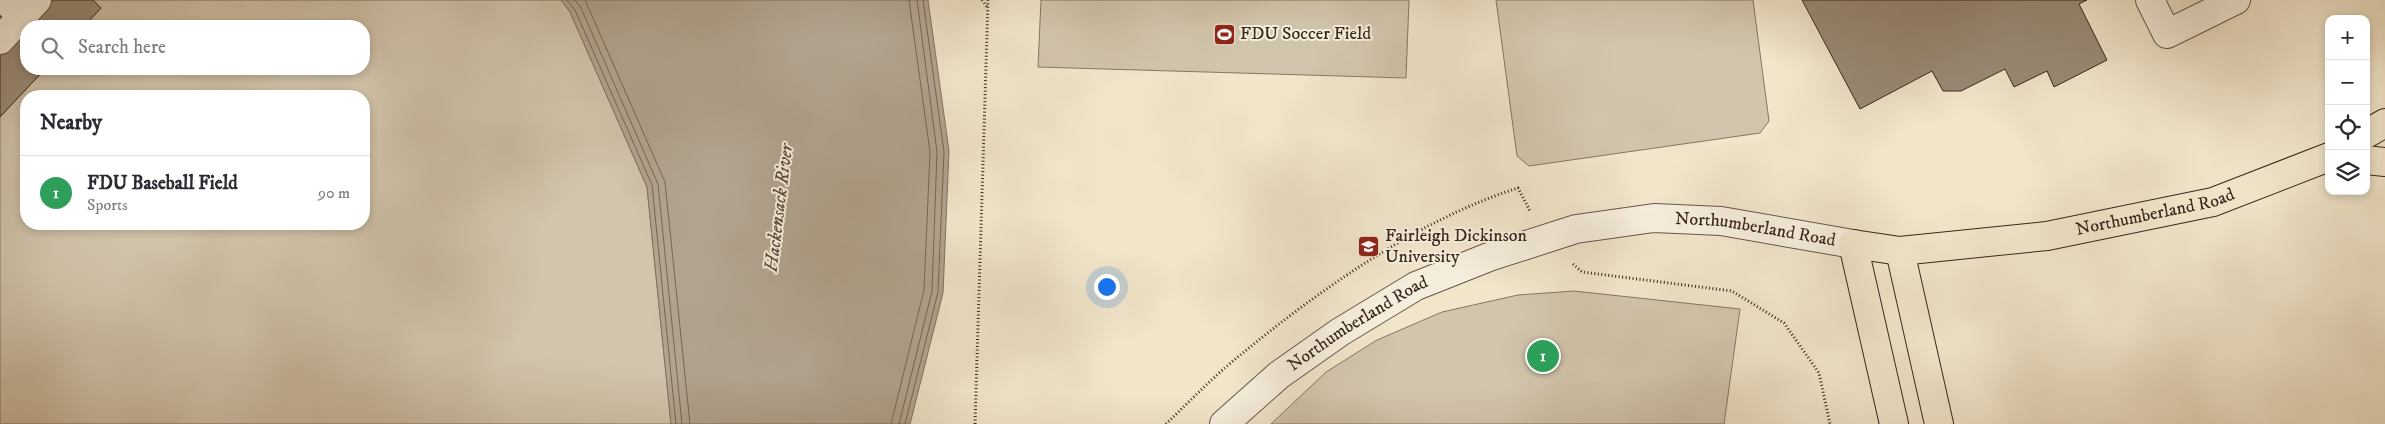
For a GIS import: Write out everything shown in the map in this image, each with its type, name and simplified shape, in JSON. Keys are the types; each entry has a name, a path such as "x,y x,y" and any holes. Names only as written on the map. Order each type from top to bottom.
{"main road":[{"path":"2370,132 2385,123"},
{"name":"Northumberland Road","path":"1853,244 1900,251 2048,236 2213,202 2325,159"},
{"path":"2370,160 2385,162"},
{"path":"1853,244 1894,424"},
{"path":"1900,251 1939,424"}],"street":[{"path":"2150,0 2167,34 2236,0"},
{"path":"0,40 21,5"},
{"name":"Northumberland Road","path":"1224,424 1287,369 1340,332 1416,286 1489,257 1576,229 1654,218 1721,221 1853,244"}],"path":[{"path":"982,0 988,8"},
{"path":"975,424 988,0"},
{"path":"1166,424 1243,353 1328,288 1405,240 1490,197 1518,188 1544,239 1582,272 1732,291 1784,323 1819,373 1830,424"}],"shaded area":[{"path":"93,0 561,0 570,12 647,187 671,424 0,424 0,117 20,96 20,230 370,230 370,90 25,90 39,75 370,75 370,20 90,20 101,8"},
{"name":"FDU Soccer Field","path":"1041,0 1409,0 1406,78 1038,67"},
{"path":"1496,0 1753,0 1769,121 1760,133 1529,166 1517,156"},
{"path":"1574,291 1740,309 1724,424 1271,424 1326,372 1377,340 1442,312 1518,295"}],"water":[{"name":"Hackensack River","path":"561,0 928,0 949,151 943,293 910,424 671,424 647,187 570,12"}],"building":[{"path":"0,0 93,0 101,8 90,20 20,20 20,75 39,75 25,90 20,90 20,96 0,117"},
{"path":"1802,0 2087,0 2079,4 2107,60 2054,87 2047,71 2014,87 2005,69 1961,91 1943,91 1932,71 1860,109"}],"place":[{"name":"FDU Soccer Field","path":"1224,34"},
{"name":"Fairleigh Dickinson University","path":"1369,246"},
{"name":"FDU Baseball Field","path":"1543,356"}]}
